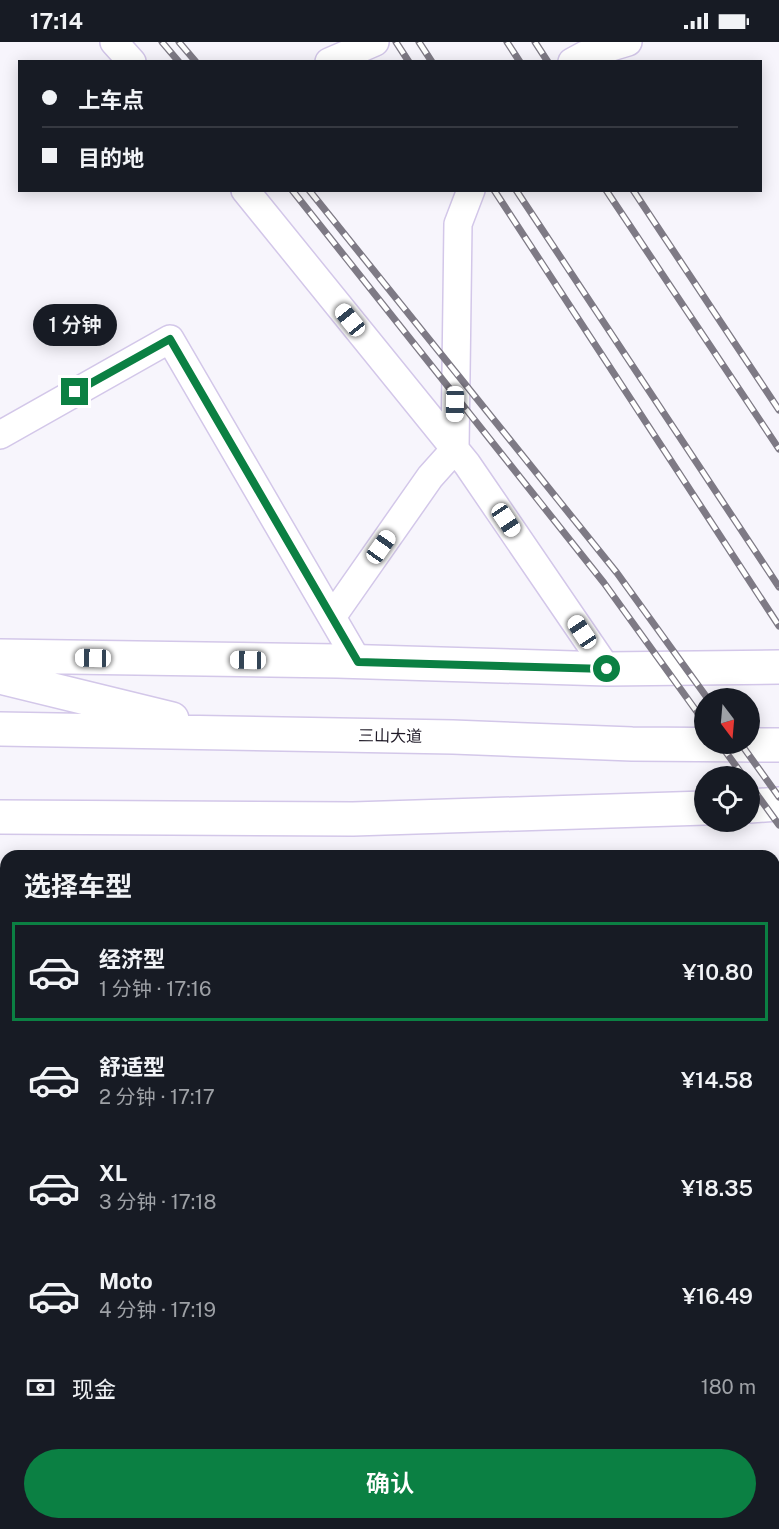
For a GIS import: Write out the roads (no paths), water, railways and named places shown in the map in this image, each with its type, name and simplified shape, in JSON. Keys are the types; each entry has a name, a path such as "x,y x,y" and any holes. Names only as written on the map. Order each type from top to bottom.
{"main road":[{"path":"0,656 607,669 779,667"},
{"path":"0,677 232,733"},
{"name":"三山大道","path":"0,729 779,745"},
{"path":"760,805 779,804"},
{"path":"0,817 353,819 694,808"}],"street":[{"path":"114,42 130,60"},
{"path":"334,60 375,42"},
{"path":"576,60 628,42"},
{"path":"247,192 467,464 607,669"},
{"path":"332,617 429,477 455,449 458,224 470,192"},
{"path":"0,435 170,339 358,662"}],"railway":[{"path":"162,42 177,60"},
{"path":"179,42 194,60"},
{"path":"396,42 408,60"},
{"path":"419,42 431,60"},
{"path":"507,42 519,60"},
{"path":"535,42 547,60"},
{"path":"294,192 604,583 694,708"},
{"path":"311,192 617,573 700,688"},
{"path":"495,192 779,626"},
{"path":"517,192 779,587"},
{"path":"607,192 779,449"},
{"path":"634,192 779,410"},
{"path":"727,754 736,766"},
{"path":"748,754 779,797"},
{"path":"760,799 779,825"}]}
